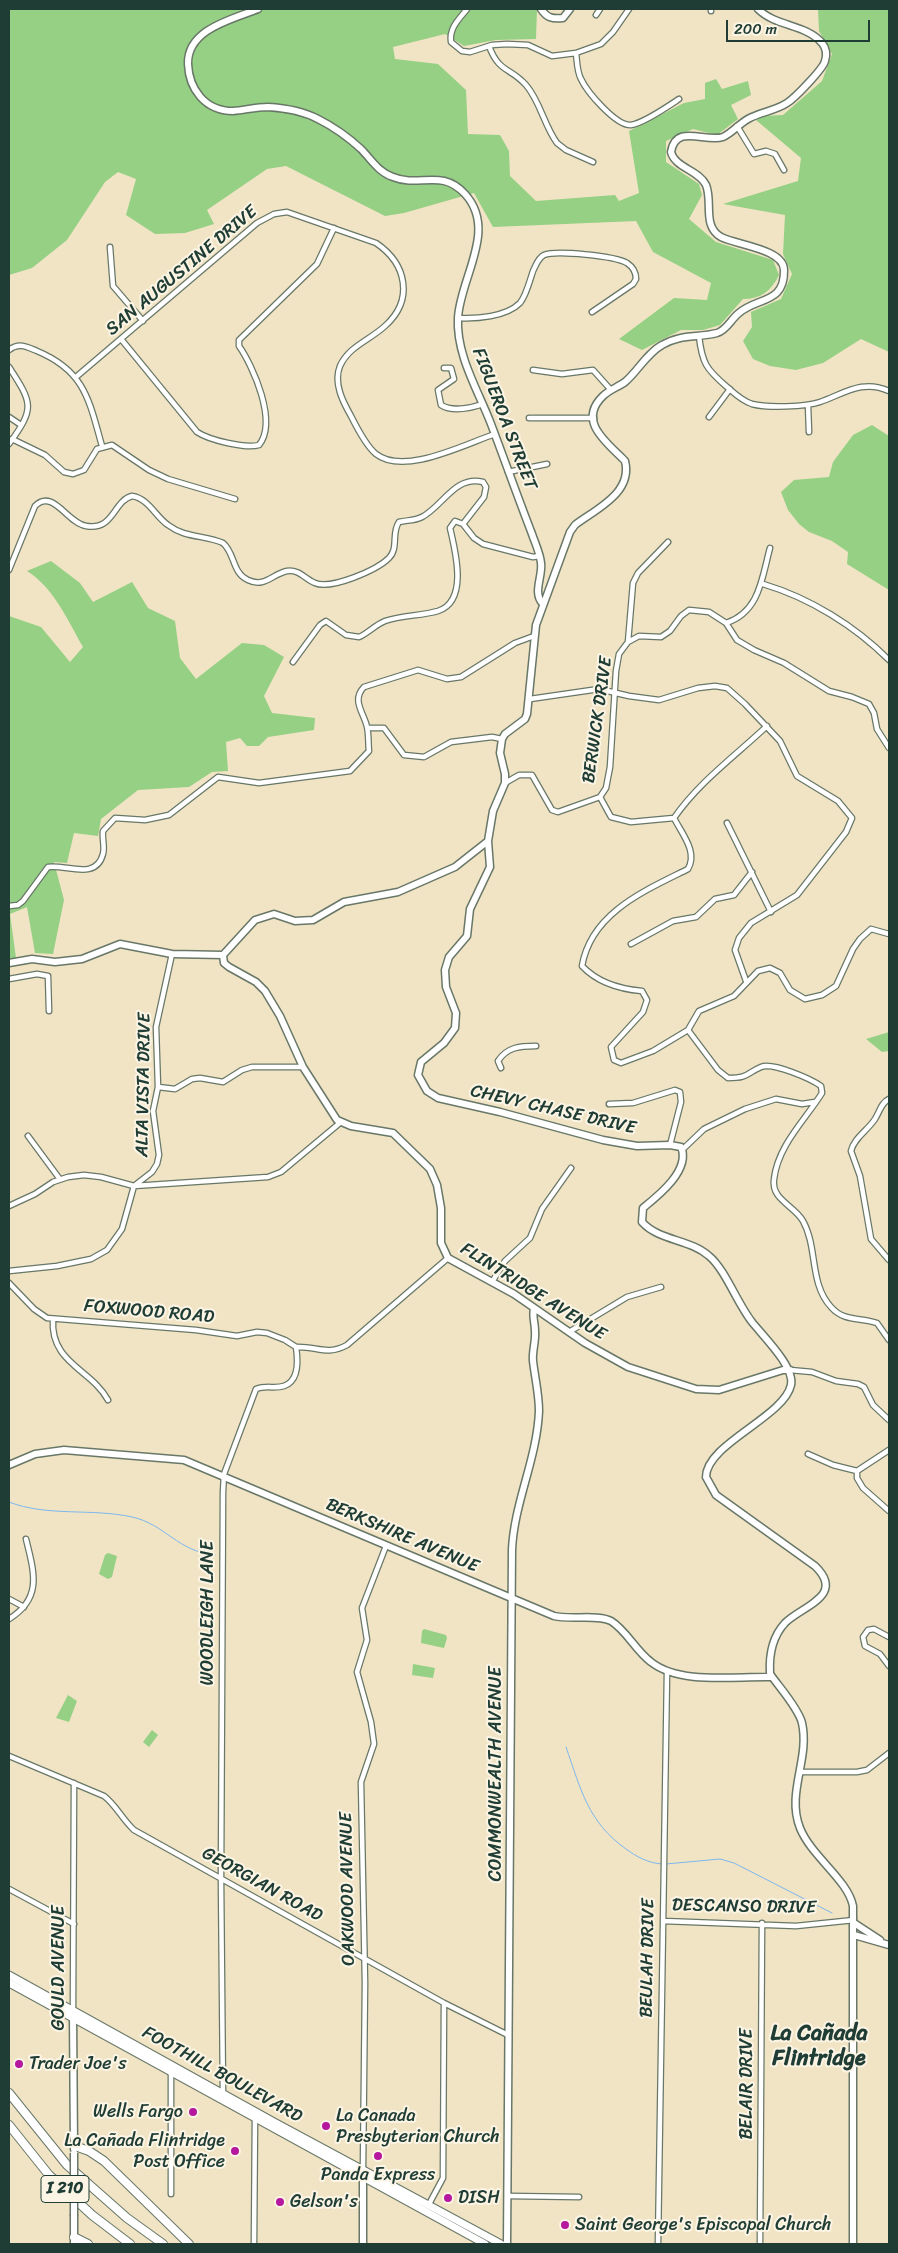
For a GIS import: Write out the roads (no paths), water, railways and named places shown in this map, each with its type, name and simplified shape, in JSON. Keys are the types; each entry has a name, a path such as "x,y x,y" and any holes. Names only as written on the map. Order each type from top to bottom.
{"highway":[{"name":"I 210","path":"9,2093 67,2165 127,2218 163,2244"},
{"name":"I 210","path":"9,2125 49,2174 92,2214 130,2244"},
{"path":"74,2149 89,2150 104,2161 189,2244"},
{"path":"74,2240 88,2244"}],"main road":[{"name":"FOOTHILL BOULEVARD","path":"9,1975 224,2093 255,2115 363,2178 485,2244"},
{"name":"FOOTHILL BOULEVARD","path":"9,1984 222,2101 255,2115 363,2168 501,2244"}],"street":[{"name":"FIGUEROA STREET","path":"258,9 211,28 198,38 188,58 189,77 194,90 208,104 221,110 285,109 319,119 360,148 380,170 392,177 402,180 431,178 444,180 458,186 473,204 479,225 478,240 458,318 463,356 495,434 540,556 542,570 538,592 539,600 543,604"},
{"path":"467,9 452,28 451,42 462,51 470,52 489,46 507,44 528,45 552,56 576,53 602,44 629,9"},
{"path":"541,9 545,15 555,19 563,18 570,9"},
{"path":"596,15 600,9"},
{"path":"674,818 631,822 611,817 600,797 558,812 552,810 532,775 519,775 505,783 500,753 502,739 505,734 525,719 530,699 534,636 543,604 570,532 575,525 617,493 623,484 627,469 625,462 600,438 594,418 599,400 627,380 662,344 676,338 716,333 725,329 744,309 773,297 780,289 784,280 783,265 778,257 738,244 716,233 711,226 708,194 703,179 672,156 672,146 682,136 694,135 720,138 759,112 792,100 825,61 825,48 817,38 772,19 758,9"},
{"path":"489,46 494,60 530,90 557,143 566,150 593,162"},
{"path":"576,53 580,77 585,87 606,111 622,123 630,125 638,122 678,99"},
{"path":"737,126 754,154 766,151 775,154 784,170"},
{"name":"SAN AUGUSTINE DRIVE","path":"76,377 257,223 266,218 287,212 376,243 387,250 398,263 403,277 400,302 394,316 384,328 347,355 339,368 340,396 358,429 375,454 390,462 412,462 495,434"},
{"path":"122,339 197,432 204,436 242,445 259,445 264,437 263,400 258,381 239,346 239,340 317,264 334,228"},
{"path":"110,247 114,286 143,321"},
{"path":"458,318 491,316 507,311 521,302 536,264 542,256 553,252 616,259 627,263 633,268 636,279 632,284 592,312"},
{"path":"699,336 704,364 730,389 752,404 808,405 858,386 877,386 889,390"},
{"path":"9,350 17,345 24,346 60,362 76,377 87,397 102,446"},
{"path":"9,367 28,401 28,412 9,444"},
{"path":"444,368 450,368 455,375 454,379 438,390 441,405 446,408 455,408 483,404"},
{"path":"533,370 562,374 593,370 611,390"},
{"path":"709,418 730,389"},
{"path":"808,405 809,432"},
{"path":"9,417 21,425"},
{"path":"529,418 594,418"},
{"path":"12,439 45,455 64,472 73,474 84,470 94,452 102,446 116,447 149,470 168,479 235,499"},
{"path":"508,472 547,464"},
{"path":"9,570 36,506 47,500 56,503 73,521 92,527 107,522 129,497 139,497 163,522 176,530 223,543 228,548 239,574 247,580 257,583 266,582 286,571 300,573 319,584 347,580 379,565 390,557 395,547 396,526 399,522 423,516 453,490 467,482 483,482 486,487 484,496 463,524"},
{"path":"293,662 320,624 326,621 346,635 359,637 371,628 385,622 438,611 446,607 456,592 457,581 450,528 456,521 463,524 474,538 483,544 533,557 540,556"},
{"name":"BERWICK DRIVE","path":"600,797 606,788 610,766 614,691 619,654 628,642 634,583 638,573 668,542"},
{"path":"726,623 739,617 750,605 763,584 770,548"},
{"path":"763,584 817,607 865,636 889,659"},
{"path":"628,642 638,636 661,637 670,631 681,616 689,610 709,612 726,623 737,640 754,650 784,663 829,691 869,704 874,713 877,729 889,748"},
{"path":"9,906 18,905 23,901 48,867 57,866 90,870 98,864 103,855 103,831 114,818 145,820 170,815 218,777 259,783 350,771 369,751 368,728 357,702 358,693 364,687 418,670 446,679 461,677 515,643 534,636"},
{"path":"530,699 599,688 638,698 659,700 698,688 727,688 780,741 797,776 838,801 852,818 846,832 797,895 751,923 739,938 735,950 746,981"},
{"path":"674,818 683,804 714,772 767,726"},
{"path":"368,728 384,728 404,755 424,757 451,742 492,737 502,739"},
{"name":"CHEVY CHASE DRIVE","path":"505,783 493,811 488,841 490,855 488,875 470,909 467,936 449,956 445,970 446,987 456,1013 455,1028 444,1043 421,1062 418,1068 420,1082 427,1091 438,1098 500,1112 556,1129 637,1146 677,1145 682,1150"},
{"path":"674,818 692,852 693,861 688,869 635,896 596,928 585,949 582,966 590,975 619,988 642,991 647,1000 643,1012 611,1047 614,1060 620,1064 653,1051 688,1030 699,1011 734,996 746,981 758,971 770,968 780,973 790,990 806,999 822,995 836,986 860,939 871,929 889,934"},
{"path":"727,823 771,912"},
{"path":"9,963 32,959 55,962 82,958 120,944 172,954 222,955 255,920 274,914 295,921 313,920 344,902 385,896 422,883 455,867 488,841"},
{"path":"476,849 490,855"},
{"path":"631,944 673,921 696,917 715,899 734,895 752,872"},
{"name":"ALTA VISTA DRIVE","path":"134,1186 152,1172 157,1164 159,1155 154,1111 158,1088 157,1020 172,954"},
{"path":"9,1206 59,1178 84,1175 134,1186 268,1177 281,1172 341,1122 331,1112 303,1067 280,1016 265,991 256,982 224,963 222,955"},
{"path":"9,979 37,974 48,976 49,1011"},
{"path":"688,1030 718,1070 728,1078 742,1078 762,1067 774,1066 814,1081 821,1086 822,1093 800,1121 777,1166 774,1177 775,1192 803,1222 819,1287 831,1308 846,1318 877,1323 889,1340"},
{"path":"501,1068 498,1061 504,1052 519,1046 536,1046"},
{"path":"158,1088 175,1089 192,1079 200,1078 223,1082 242,1070 252,1067 303,1067"},
{"path":"609,1104 634,1102 675,1090 680,1092 681,1102 670,1145"},
{"path":"816,1102 802,1104 776,1099 745,1109 704,1129 682,1150 682,1162 676,1174 663,1192 643,1208 640,1216 642,1222 653,1231 700,1249 717,1264 742,1310 790,1370 792,1383 783,1399 712,1460 706,1474 708,1484 716,1495 815,1566 825,1578 826,1587 818,1600 788,1621 776,1638 770,1654 771,1677 793,1702 801,1721 803,1744 795,1805 801,1830 816,1854 848,1890 852,1901 854,1921 853,2244"},
{"path":"889,1099 884,1102 873,1122 853,1144 851,1151 860,1176 871,1239 889,1260"},
{"name":"FLINTRIDGE AVENUE","path":"341,1122 393,1133 430,1169 439,1194 441,1242 448,1258 492,1282 569,1332 628,1367 696,1390 719,1390 783,1370 812,1372 836,1381 858,1384 864,1387 873,1405 889,1420"},
{"path":"28,1136 59,1178"},
{"path":"492,1282 505,1261 530,1238 542,1209 571,1168"},
{"path":"9,1271 57,1266 91,1258 107,1250 122,1229 134,1186"},
{"path":"296,1347 308,1346 329,1352 336,1351 346,1345 448,1258"},
{"name":"FOXWOOD ROAD","path":"9,1283 41,1315 53,1319 72,1319 237,1336 257,1332 267,1333 285,1340 296,1347"},
{"path":"569,1332 627,1297 661,1287"},
{"name":"COMMONWEALTH AVENUE","path":"507,2244 513,1539 536,1439 539,1410 538,1387 533,1360 535,1329 532,1314 534,1308"},
{"path":"53,1319 52,1330 60,1350 81,1373 100,1389 108,1400"},
{"name":"WOODLEIGH LANE","path":"222,2101 224,2093 221,1878 224,1478 250,1401 256,1389 264,1386 283,1386 290,1382 298,1365 296,1347"},
{"name":"BERKSHIRE AVENUE","path":"9,1465 35,1454 64,1450 172,1458 200,1466 224,1478 559,1617 608,1620 619,1628 638,1652 667,1672 690,1676 771,1677"},
{"path":"808,1454 832,1465 857,1471 889,1450"},
{"path":"857,1471 859,1483 889,1511"},
{"path":"9,1619 24,1608 31,1596 34,1577 26,1539"},
{"name":"OAKWOOD AVENUE","path":"363,2244 361,1782 374,1744 371,1722 357,1672 367,1640 362,1608 386,1546"},
{"path":"9,1599 24,1608"},
{"path":"889,1637 874,1629 868,1630 863,1637 865,1646 880,1654 889,1666"},
{"name":"BEULAH DRIVE","path":"658,2244 667,1672"},
{"path":"799,1772 857,1772 868,1770 889,1753"},
{"name":"GEORGIAN ROAD","path":"9,1756 104,1796 112,1802 125,1822 134,1830 363,1956 444,2003 508,2035"},
{"name":"GOULD AVENUE","path":"74,1783 74,2240"},
{"path":"9,1889 74,1924"},
{"name":"DESCANSO DRIVE","path":"663,1921 762,1923 796,1926 854,1921"},
{"path":"854,1921 881,1941"},
{"name":"BELAIR DRIVE","path":"760,2244 762,1923"},
{"path":"854,1935 889,1944"},
{"path":"425,2211 443,2178 444,2003"},
{"path":"170,2064 172,2074 171,2194"},
{"path":"254,2244 255,2115"},
{"path":"508,2196 579,2197"}],"waterway":[{"path":"9,1502 24,1507 54,1511 117,1514 132,1517 154,1525 191,1549 215,1555"},
{"path":"566,1747 587,1804 603,1828 613,1839 634,1855 647,1861 662,1864"},
{"path":"666,1864 720,1859 734,1863 832,1913"}],"place":[{"name":"Trader Joe's","path":"19,2064"},
{"name":"Wells Fargo","path":"193,2112"},
{"name":"La Canada Presbyterian Church","path":"326,2126"},
{"name":"La Cañada Flintridge Post Office","path":"235,2151"},
{"name":"Panda Express","path":"378,2156"},
{"name":"DISH","path":"448,2198"},
{"name":"Gelson's","path":"280,2202"},
{"name":"Saint George's Episcopal Church","path":"565,2225"}],"district":[{"name":"La Cañada Flintridge","path":"819,2046"}]}
